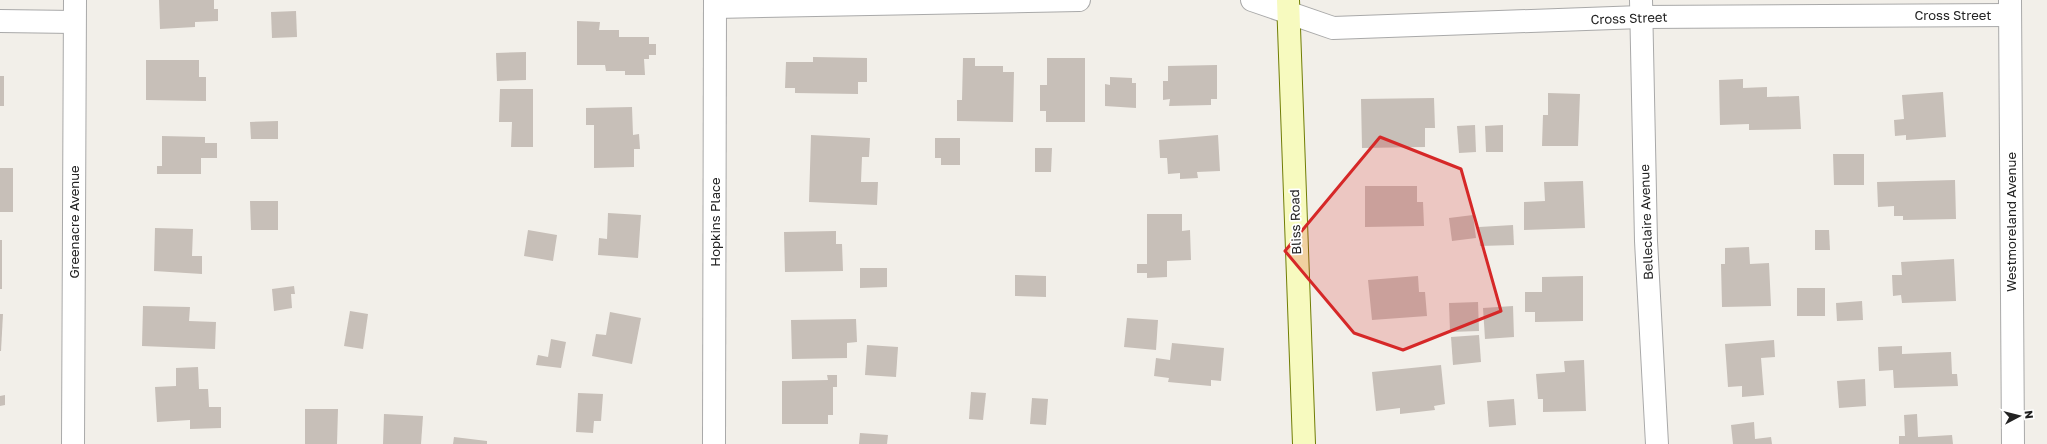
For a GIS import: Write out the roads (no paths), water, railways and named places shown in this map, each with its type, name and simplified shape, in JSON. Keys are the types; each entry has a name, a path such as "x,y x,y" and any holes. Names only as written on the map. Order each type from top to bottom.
{"main road":[{"name":"Bliss Road","path":"1288,6 1304,444"}],"street":[{"name":"Greenacre Avenue","path":"73,444 75,0"},
{"path":"715,4 1079,0"},
{"name":"Cross Street","path":"1252,0 1288,6 1333,28 1641,9 2010,8"},
{"name":"Hopkins Place","path":"714,444 715,4"},
{"name":"Westmoreland Avenue","path":"2010,8 2013,444"},
{"name":"Belleclaire Avenue","path":"1641,9 1646,234 1657,444"},
{"path":"0,21 74,22"}]}
